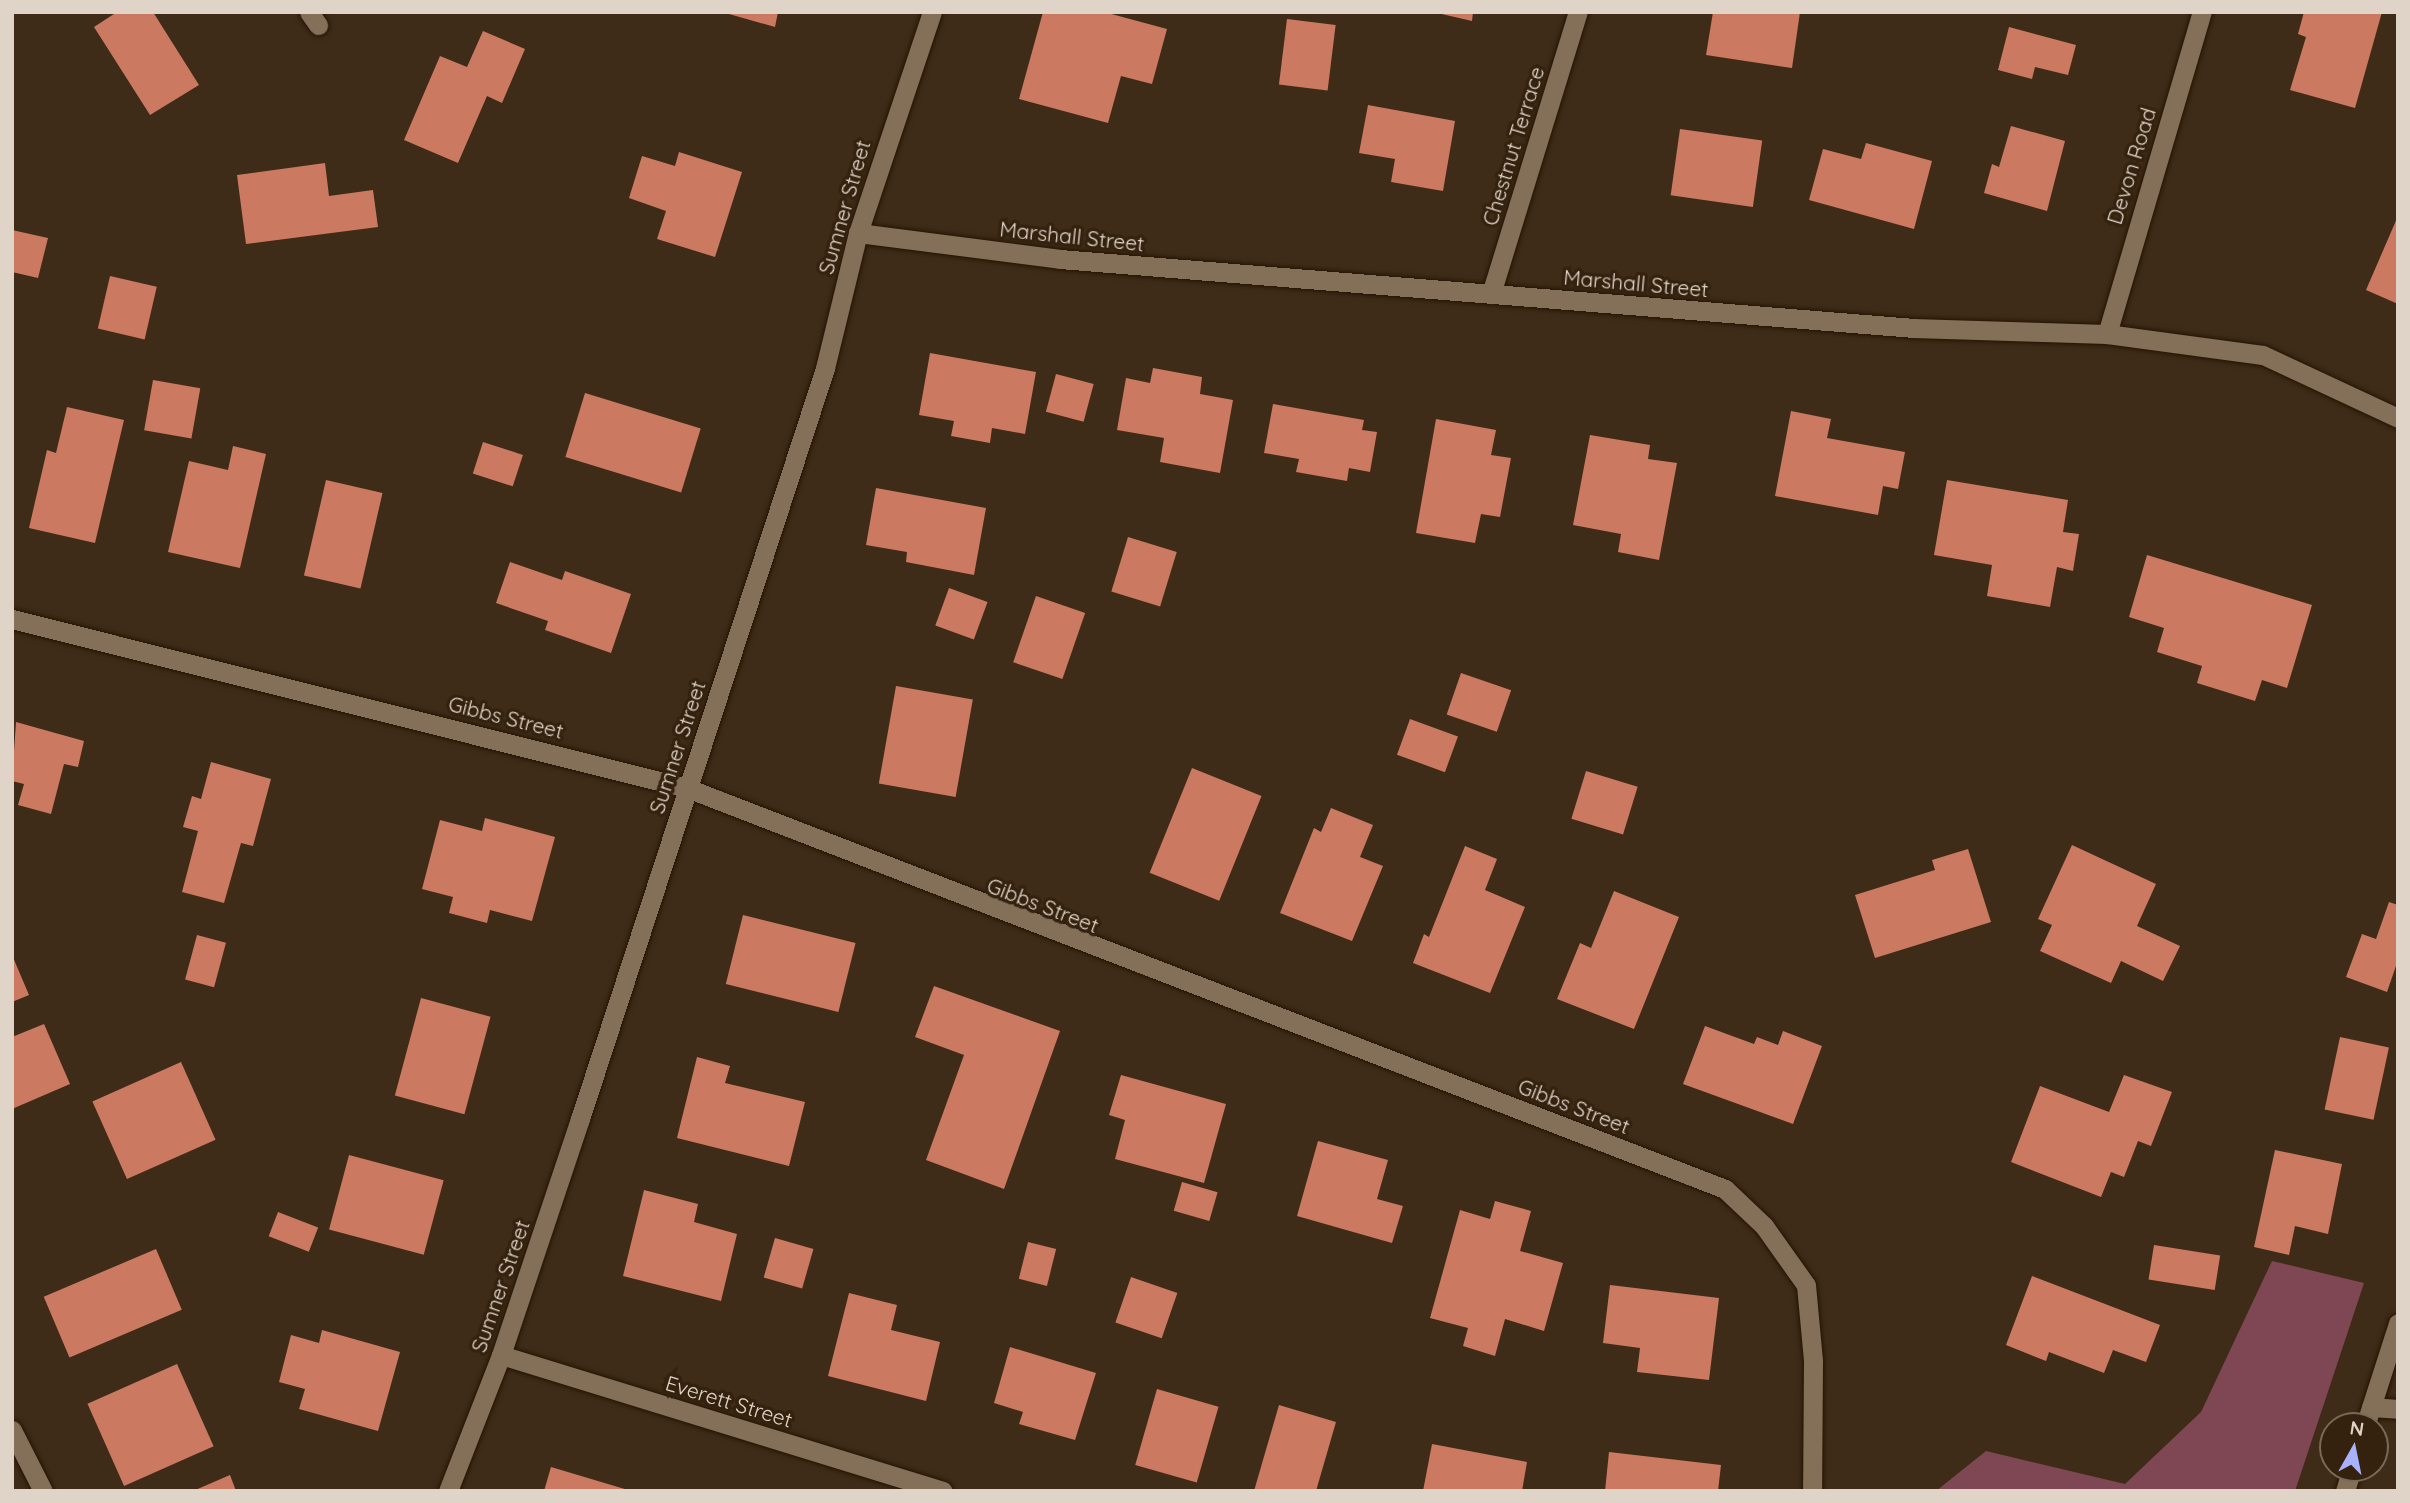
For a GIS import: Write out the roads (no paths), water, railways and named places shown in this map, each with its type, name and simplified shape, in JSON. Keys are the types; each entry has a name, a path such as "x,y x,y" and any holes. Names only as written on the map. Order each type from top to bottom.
{"street":[{"name":"Sumner Street","path":"448,1491 501,1354 825,368 858,233 898,105 932,12"},
{"name":"Chestnut Terrace","path":"1491,294 1578,12"},
{"name":"Devon Road","path":"2107,334 2202,12"},
{"name":"Marshall Street","path":"858,233 1060,259 1491,294 1913,328 2107,334 2263,355 2398,418"},
{"name":"Gibbs Street","path":"12,619 687,788 1725,1189 1764,1226 1807,1285 1813,1361 1812,1491"},
{"path":"2369,1412 2398,1323"},
{"name":"Everett Street","path":"501,1354 943,1491"},
{"path":"2371,1407 2398,1409"},
{"path":"12,1430 43,1491"}]}
